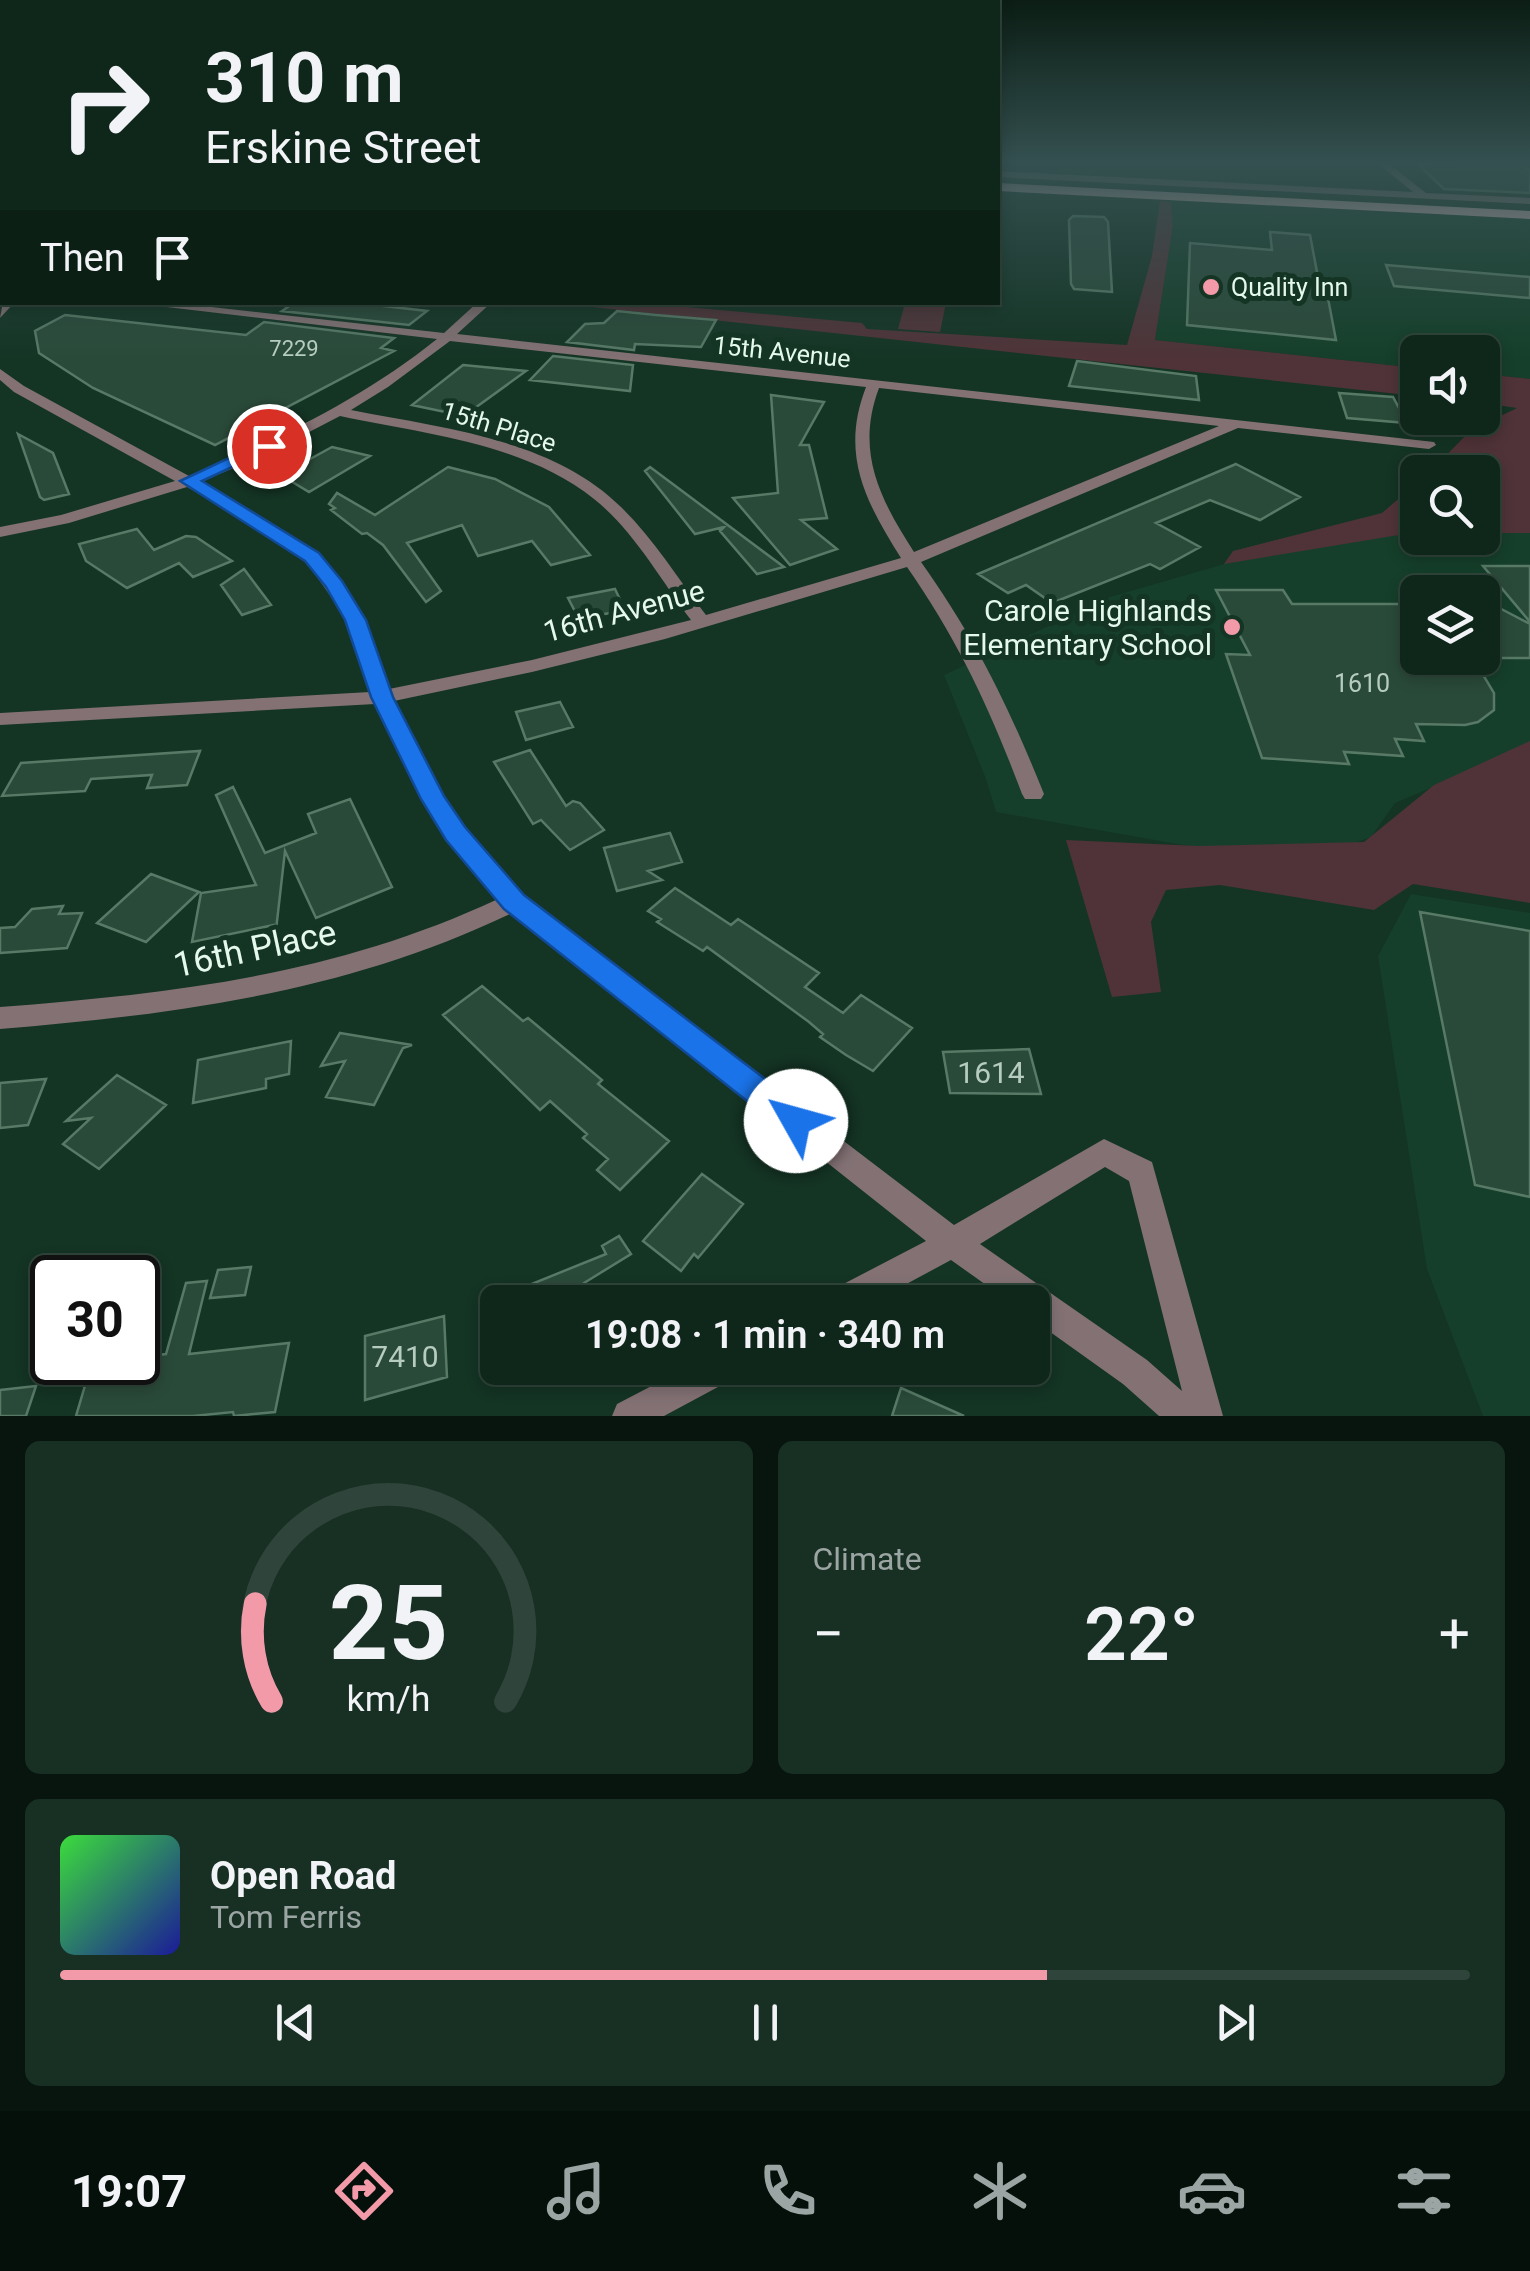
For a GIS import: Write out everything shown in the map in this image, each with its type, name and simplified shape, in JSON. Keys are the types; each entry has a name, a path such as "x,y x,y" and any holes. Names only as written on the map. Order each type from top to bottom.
{"street":[{"name":"15th Avenue","path":"157,305 1430,445"},
{"path":"0,532 86,514 189,481 336,410 392,378 449,338 483,305"},
{"path":"0,373 19,389 189,481 312,557 356,620 382,697 433,799 514,902 953,1243 1135,1372 1186,1416"},
{"path":"874,384 860,429 864,468 885,519 984,677 1033,794"},
{"name":"15th Place","path":"336,410 509,452 583,484 618,513 702,622"},
{"name":"16th Avenue","path":"0,719 382,697 532,666 702,622 911,560 1232,426"},
{"name":"16th Place","path":"0,1018 152,1006 245,992 407,950 514,902"},
{"path":"873,1285 953,1243 1104,1152 1142,1172 1206,1416"},
{"path":"628,1416 687,1385"}],"shaded area":[{"path":"1156,227 1173,227 1155,340 1400,366 1400,394 574,305 665,305 862,323 867,329 1127,345"},
{"path":"1173,227 1530,227 1530,379 1500,376 1500,335 1400,335 1400,366 1155,340"},
{"path":"904,305 946,305 940,332 898,329"},
{"path":"1500,376 1530,379 1530,533 1500,533 1500,455 1447,455 1466,435 1500,435 1500,416 1517,408 1500,406"},
{"name":"Carole Highlands Elementary School","path":"1530,410 1530,746 1395,803 1371,837 1339,849 1274,861 996,812 944,675 1110,597 1224,564 1233,551 1382,513 1400,498 1400,555 1500,555 1500,455 1447,455 1466,435 1500,435 1500,420"},
{"path":"1400,498 1400,535 1224,564 1233,551 1382,513"},
{"path":"1530,741 1530,903 1413,884 1374,910 1220,885 1166,890 1151,922 1161,992 1112,997 1066,840 1199,846 1364,842 1434,785"},
{"path":"1411,894 1530,913 1530,1416 1483,1416 1427,1269 1378,956"}],"building":[{"path":"1069,227 1108,227 1112,292 1074,289"},
{"path":"1270,232 1310,235 1321,293 1327,293 1336,340 1187,325 1190,243 1272,250"},
{"path":"1386,265 1530,277 1530,298 1394,286"},
{"path":"291,305 375,305 427,311 409,325 282,311"},
{"path":"617,311 716,320 701,347 635,344 634,350 567,342 585,324 604,323"},
{"path":"65,315 246,335 264,322 394,338 381,348 394,351 215,445 93,388 39,353 35,331"},
{"path":"553,356 633,365 630,391 530,380"},
{"path":"1077,361 1196,376 1199,400 1069,386"},
{"path":"463,365 526,371 464,416 412,405"},
{"path":"1339,393 1393,397 1400,410 1400,422 1347,418"},
{"path":"771,395 824,402 800,445 809,445 827,518 801,520 837,549 790,565 733,498 778,493"},
{"path":"18,434 53,453 69,494 44,500 40,497"},
{"path":"332,447 370,456 309,492 281,475"},
{"path":"1236,464 1300,497 1260,520 1210,500 1156,523 1200,547 1160,569 1150,564 1052,603 1026,585 1008,593 978,574"},
{"path":"448,467 495,479 549,507 590,555 551,565 532,541 478,556 462,525 407,543 441,591 426,602 383,545 367,533 362,534 331,510 335,508 329,504 337,493 375,515"},
{"path":"650,467 784,567 757,574 720,531 724,527 695,534 645,471"},
{"path":"137,529 154,550 186,536 196,537 232,561 193,577 179,563 127,588 86,561 79,544"},
{"path":"1483,566 1530,566 1530,622 1500,586 1500,575 1491,575"},
{"path":"244,569 271,605 242,615 221,585"},
{"path":"615,589 625,610 579,619 568,598"},
{"path":"1216,590 1283,590 1292,604 1400,604 1400,675 1483,675 1494,693 1494,710 1478,722 1465,725 1416,724 1424,741 1395,739 1403,756 1344,752 1349,764 1262,758 1226,654 1250,655"},
{"path":"1500,608 1530,624 1530,658 1500,658"},
{"path":"560,702 573,727 526,740 516,712"},
{"path":"530,750 566,806 573,801 580,803 604,830 570,850 541,820 533,824 494,762"},
{"path":"200,751 187,785 147,788 152,775 91,779 85,791 2,796 21,763"},
{"path":"233,787 265,853 316,833 308,814 350,799 392,887 316,918 285,851 276,930 274,925 192,942 201,893 256,885 216,795"},
{"path":"670,833 682,862 648,871 662,880 617,891 604,848"},
{"path":"151,874 199,892 146,942 97,923"},
{"path":"675,888 731,925 738,919 819,973 805,987 843,1013 861,995 912,1028 873,1071 820,1037 823,1034 809,1022 707,947 703,951 657,922 661,919 648,911"},
{"path":"63,906 59,914 82,913 67,948 0,953 0,928 15,927 32,909"},
{"path":"1420,912 1530,931 1530,1197 1475,1185"},
{"path":"482,986 523,1021 528,1018 602,1080 598,1084 669,1141 620,1190 597,1170 608,1159 583,1138 587,1134 550,1101 540,1110 443,1015"},
{"path":"340,1033 412,1045 403,1048 374,1105 326,1097 345,1061 321,1066"},
{"path":"291,1041 289,1074 266,1079 266,1088 193,1103 198,1060"},
{"path":"1029,1049 1041,1094 950,1093 943,1052"},
{"path":"117,1075 166,1105 99,1169 63,1144 91,1118 66,1121"},
{"path":"46,1079 28,1125 0,1128 0,1083"},
{"path":"702,1174 743,1204 698,1258 694,1254 681,1271 643,1241"},
{"path":"619,1236 631,1254 585,1285 529,1285 606,1254 602,1246"},
{"path":"251,1267 245,1295 210,1298 218,1270"},
{"path":"207,1281 189,1354 289,1343 275,1412 234,1416 233,1412 76,1416 85,1385 160,1385 160,1355 166,1354 186,1283"},
{"path":"444,1316 447,1377 365,1400 365,1336"},
{"path":"36,1386 26,1416 0,1416 0,1390"},
{"path":"901,1388 964,1416 892,1416"}],"place":[{"name":"Quality Inn","path":"1211,287"},
{"name":"Carole Highlands Elementary School","path":"1232,627"}],"route":[{"path":"269,446 189,481 280,534 312,557 335,585 356,620 382,697 433,799 456,833 514,902 796,1121"}]}
